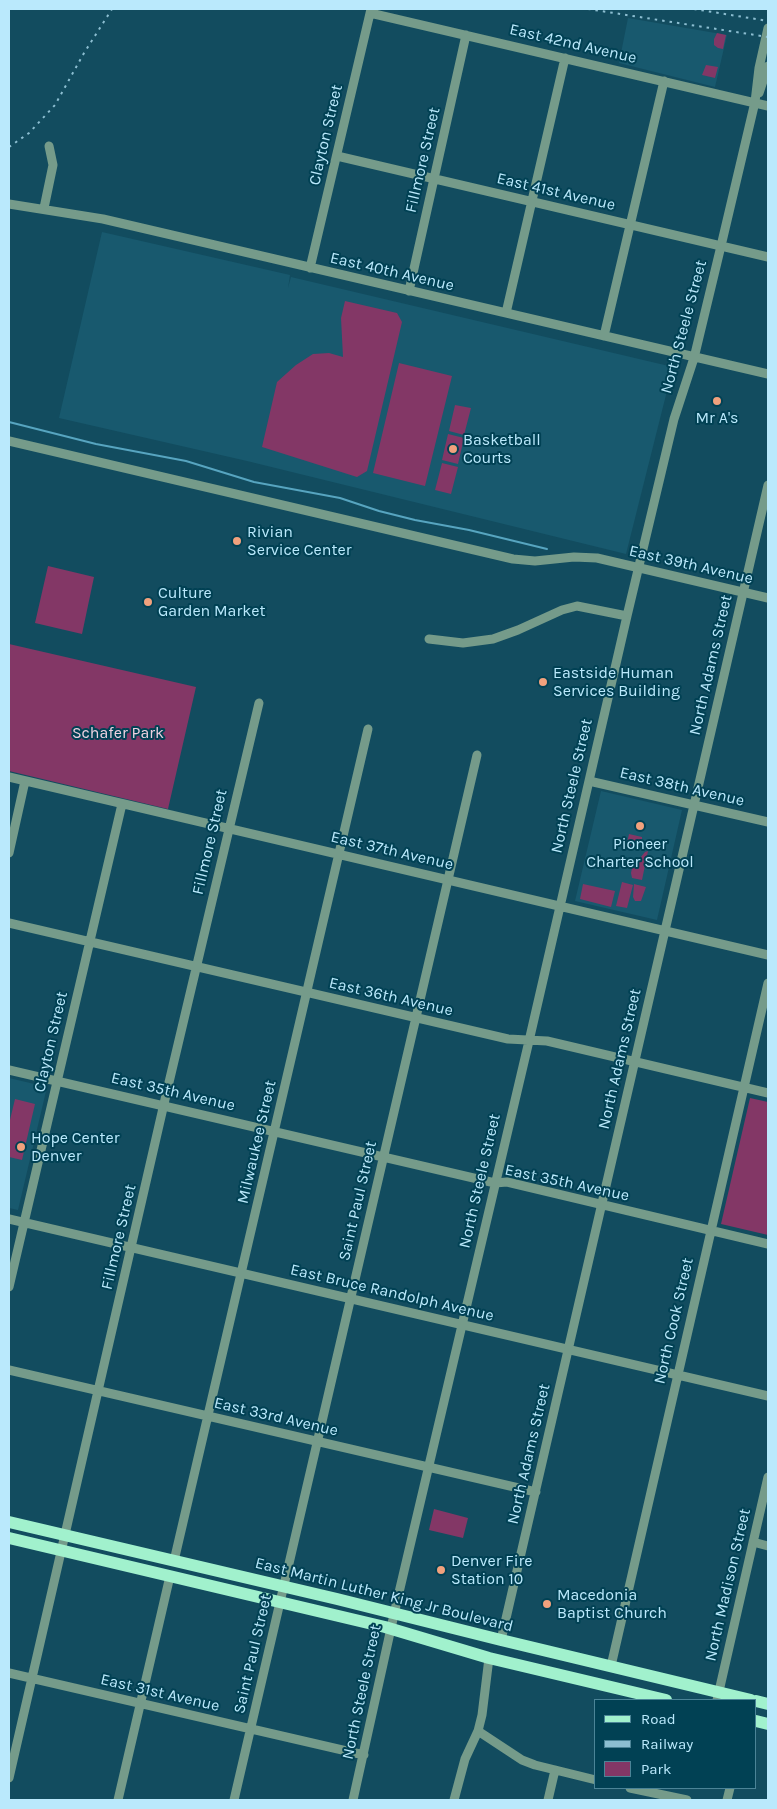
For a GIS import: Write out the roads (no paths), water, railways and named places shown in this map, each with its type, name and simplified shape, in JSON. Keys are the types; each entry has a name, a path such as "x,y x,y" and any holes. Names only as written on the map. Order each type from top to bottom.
{"main road":[{"name":"East Martin Luther King Jr Boulevard","path":"9,1522 284,1586 611,1666 718,1696 743,1699"},
{"name":"East Martin Luther King Jr Boulevard","path":"9,1538 392,1628 488,1662 661,1699"}],"street":[{"name":"East 42nd Avenue","path":"371,11 768,106"},
{"name":"Clayton Street","path":"310,268 371,11"},
{"name":"North Steele Street","path":"755,102 759,68 768,28"},
{"name":"Fillmore Street","path":"409,291 466,35"},
{"path":"506,314 565,58"},
{"name":"North Steele Street","path":"353,1800 674,419 694,358 755,102 768,66"},
{"path":"604,336 664,81"},
{"path":"44,208 53,165 49,146"},
{"name":"East 41st Avenue","path":"337,156 768,257"},
{"name":"East 40th Avenue","path":"9,204 44,208 103,219 768,374"},
{"name":"East 39th Avenue","path":"9,441 513,559 541,561 582,557 640,564 768,598"},
{"name":"North Adams Street","path":"501,1640 768,485"},
{"path":"429,639 463,643 493,639 562,610 577,606 627,616"},
{"name":"Fillmore Street","path":"9,1778 196,966 259,703"},
{"name":"Milwaukee Street","path":"174,1561 368,729"},
{"name":"Saint Paul Street","path":"234,1800 477,755"},
{"name":"East 37th Avenue","path":"9,777 768,955"},
{"name":"East 38th Avenue","path":"589,780 768,822"},
{"path":"9,853 25,781"},
{"name":"Clayton Street","path":"9,1287 122,804"},
{"name":"East 36th Avenue","path":"9,923 508,1039 547,1041 768,1093"},
{"name":"North Cook Street","path":"611,1666 768,983"},
{"name":"East 35th Avenue","path":"9,1070 495,1183 507,1182 768,1244"},
{"name":"East Bruce Randolph Avenue","path":"9,1219 768,1396"},
{"name":"East 33rd Avenue","path":"9,1370 536,1492"},
{"name":"North Madison Street","path":"718,1696 768,1477"},
{"path":"753,1542 768,1546"},
{"path":"118,1800 170,1576"},
{"path":"454,1800 465,1759 478,1731 485,1699 488,1662"},
{"name":"East 31st Avenue","path":"9,1673 364,1755"},
{"path":"478,1731 522,1760 594,1780"},
{"path":"548,1800 555,1770"},
{"path":"636,1789 687,1800"},
{"path":"639,1800 641,1790"}],"waterway":[{"path":"9,422 96,444 186,461 254,482 340,498 415,520 469,530 547,549"}],"railway":[{"path":"9,147 29,133 55,105 84,53 112,9"},
{"path":"588,9 768,37"},
{"path":"694,9 768,21"}],"place":[{"name":"Mr A's","path":"717,401"},
{"name":"Basketball Courts","path":"453,449"},
{"name":"Rivian Service Center","path":"237,541"},
{"name":"Culture Garden Market","path":"148,602"},
{"name":"Eastside Human Services Building","path":"543,682"},
{"name":"Pioneer Charter School","path":"640,826"},
{"name":"Hope Center Denver","path":"21,1147"},
{"name":"Denver Fire Station 10","path":"441,1570"},
{"name":"Macedonia Baptist Church","path":"547,1604"}],"park label":[{"name":"Schafer Park","path":"118,733"}]}
